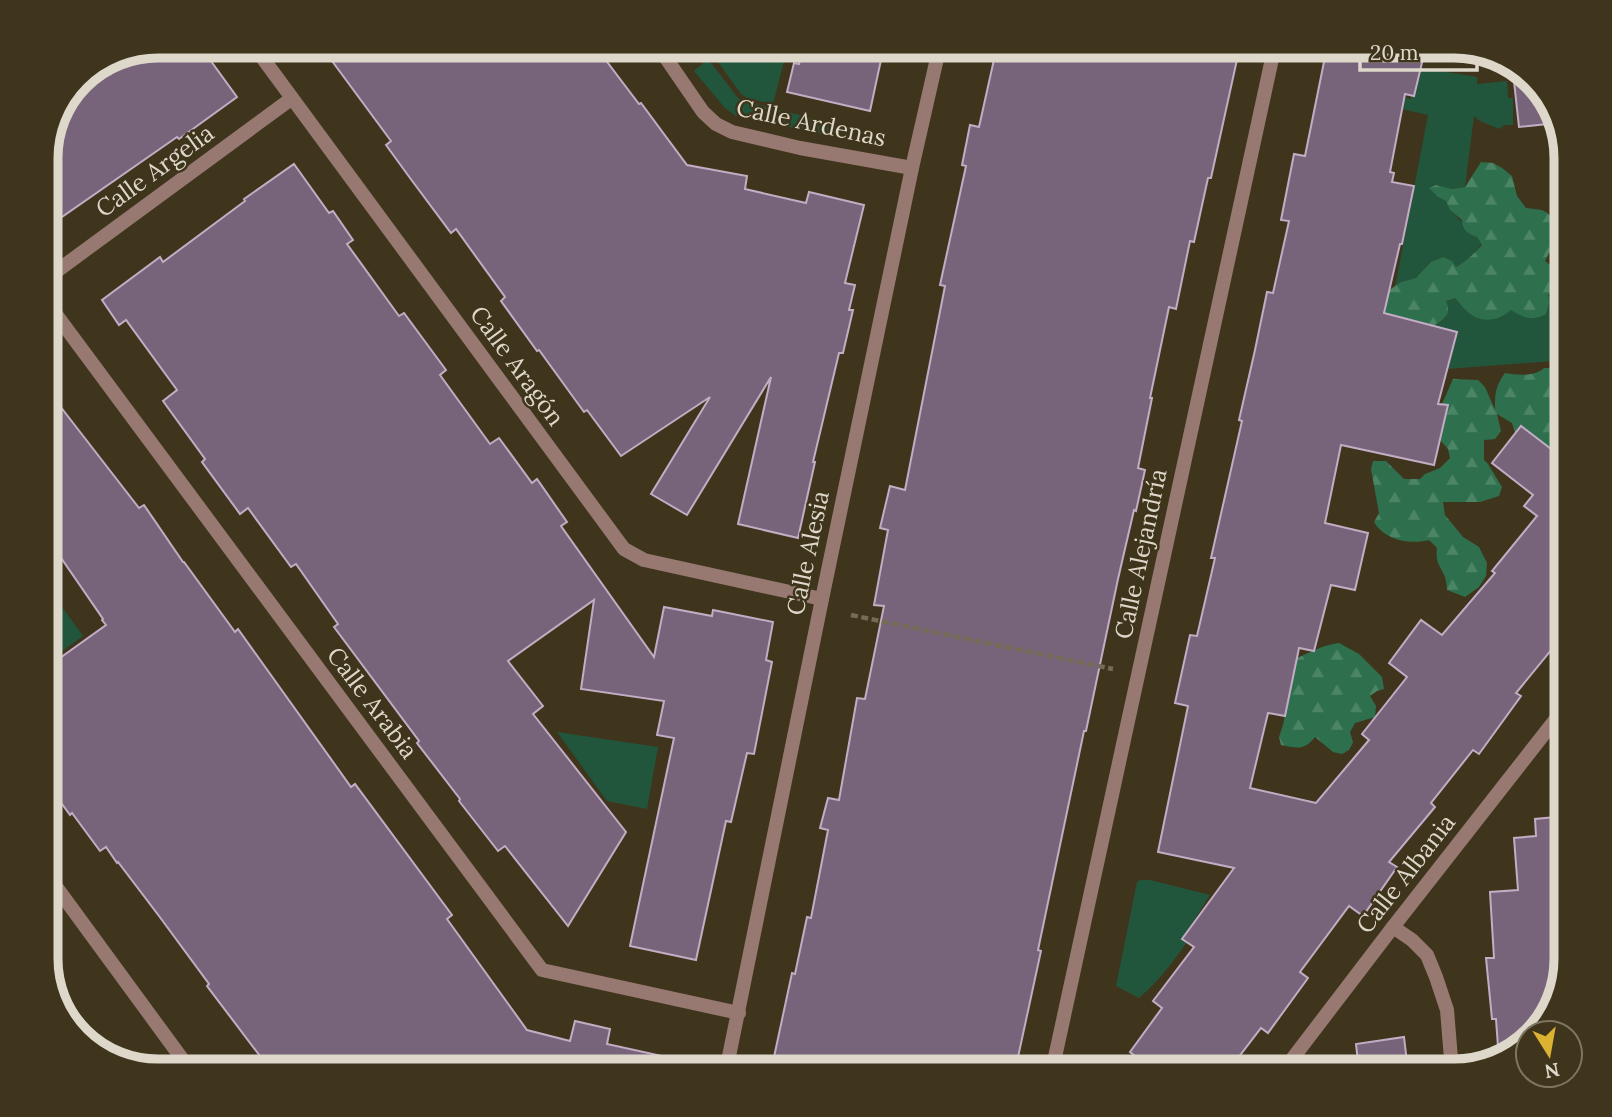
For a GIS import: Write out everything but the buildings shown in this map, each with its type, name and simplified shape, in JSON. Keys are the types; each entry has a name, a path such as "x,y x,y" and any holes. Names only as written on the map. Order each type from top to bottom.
{"street":[{"name":"Calle Aragón","path":"262,58 624,549 644,561 822,599"},
{"name":"Calle Ardenas","path":"665,58 703,112 716,124 732,132 800,148 912,168"},
{"name":"Calle Alesia","path":"729,1059 822,599 937,58"},
{"name":"Calle Alejandría","path":"1055,1059 1272,58"},
{"name":"Calle Argelia","path":"58,270 291,99"},
{"name":"Calle Arabia","path":"58,317 542,970 738,1013"},
{"name":"Calle Albania","path":"1293,1059 1554,721"},
{"path":"58,889 182,1059"},
{"path":"1393,927 1427,955 1447,1010 1451,1059"}],"path":[{"path":"851,615 1138,674"}],"green space":[{"path":"715,58 785,58 773,104 741,94"},
{"path":"708,59 738,98 831,123 831,132 828,135 736,116 725,108 694,71"},
{"path":"1417,67 1477,77 1477,84 1507,81 1508,98 1513,98 1513,125 1504,125 1499,129 1474,116 1465,187 1452,189 1436,185 1438,197 1446,201 1482,244 1456,267 1452,261 1443,257 1431,262 1416,278 1401,282 1395,287 1428,115 1354,98 1358,88 1411,99"},
{"path":"1481,162 1493,163 1512,176 1517,196 1526,208 1540,210 1552,218 1554,252 1549,253 1545,261 1554,268 1554,295 1552,292 1548,295 1546,314 1532,318 1511,310 1503,316 1487,320 1470,314 1455,298 1446,301 1448,313 1441,321 1396,339 1378,303 1388,291 1401,282 1416,278 1431,262 1443,257 1452,261 1456,267 1482,245 1477,237 1466,231 1462,220 1450,210 1446,201 1429,188 1436,185 1452,189 1465,187"},
{"path":"1552,292 1554,361 1447,369 1457,332 1432,326 1446,317 1446,301 1455,298 1480,319 1493,318 1511,310 1530,319"},
{"path":"1554,368 1554,455 1518,441 1512,423 1497,414 1501,431 1495,439 1484,440 1484,460 1502,487 1499,496 1480,502 1443,502 1445,515 1463,537 1479,547 1487,563 1486,576 1479,587 1465,597 1447,590 1445,577 1437,561 1437,548 1429,540 1398,540 1378,528 1374,522 1379,513 1371,469 1373,461 1386,461 1404,479 1420,479 1440,468 1450,458 1448,449 1440,440 1447,405 1442,404 1453,379 1478,380 1485,387 1495,410 1496,391 1505,373 1520,375"},
{"path":"58,602 83,636 58,654"},
{"path":"1339,643 1359,654 1382,677 1384,689 1370,696 1376,706 1375,717 1355,723 1350,732 1353,742 1349,750 1342,754 1333,752 1315,737 1307,745 1300,747 1281,745 1279,737 1297,658"},
{"path":"557,732 658,747 647,809 607,801"},
{"path":"1140,880 1210,895 1183,938 1187,942 1159,978 1139,998 1116,986 1137,882"}]}
